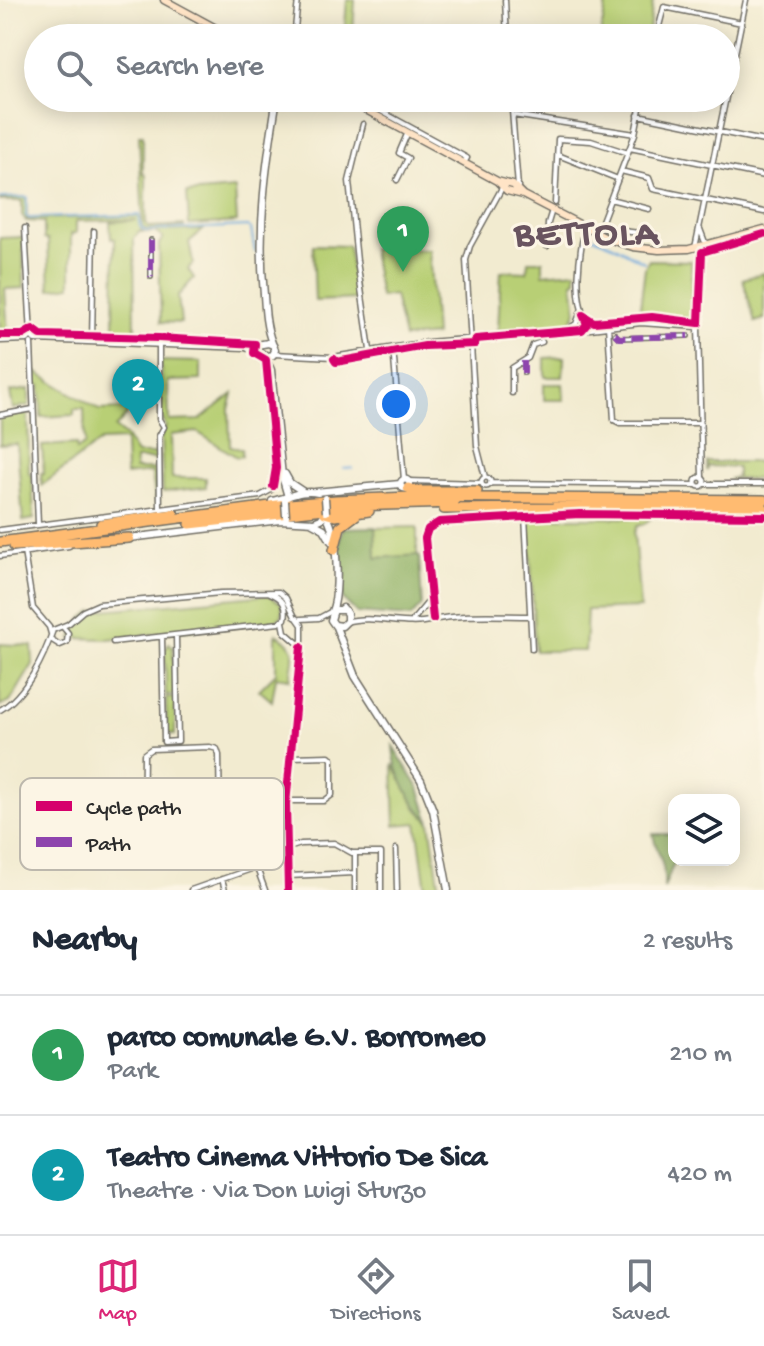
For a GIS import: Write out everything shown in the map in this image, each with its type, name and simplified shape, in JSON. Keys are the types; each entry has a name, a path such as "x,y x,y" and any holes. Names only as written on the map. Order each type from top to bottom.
{"highway":[{"path":"403,485 417,491 480,491 628,503"},
{"path":"0,545 67,533 336,500 410,497 764,508"},
{"path":"325,513 335,516 363,512 764,500"},
{"path":"67,533 118,521 272,501"},
{"path":"14,546 351,506 628,503"},
{"path":"334,550 340,527 350,517 363,512"},
{"path":"0,545 129,538"}],"main road":[{"path":"164,0 208,24"},
{"path":"370,112 523,195 554,207 585,228 598,231 622,244 650,250 695,248 764,229"}],"street":[{"path":"295,24 298,0"},
{"path":"505,0 506,24"},
{"path":"740,32 746,0"},
{"path":"659,24 663,8 742,23"},
{"path":"275,112 263,183 262,266 288,518"},
{"path":"382,112 467,158 464,163"},
{"path":"513,112 516,191"},
{"path":"639,112 635,134 598,231 655,235"},
{"path":"695,248 723,112"},
{"path":"513,115 635,134"},
{"path":"638,115 764,141"},
{"path":"363,124 349,181 370,350"},
{"path":"397,180 408,158 399,153 408,132"},
{"path":"547,246 548,223 554,207 558,139 591,141 764,176"},
{"path":"558,155 618,179"},
{"path":"621,171 649,178 653,189 764,212"},
{"path":"490,483 485,477 477,446 467,256 504,185 517,176"},
{"path":"610,199 649,209"},
{"path":"576,223 581,243"},
{"path":"25,228 38,525"},
{"path":"582,330 578,322 581,309 579,260 585,228"},
{"path":"700,229 706,245"},
{"path":"92,341 94,231"},
{"path":"151,240 151,277"},
{"path":"151,258 158,258"},
{"path":"581,309 586,322 582,330"},
{"path":"566,330 578,322 600,327"},
{"path":"0,340 270,348 329,357 393,347 608,326 651,323 698,327 700,481"},
{"path":"608,326 614,420 620,423 700,423"},
{"path":"615,334 619,338 688,336"},
{"path":"512,393 512,368 528,358 533,345 542,342"},
{"path":"159,343 159,419 164,427 159,436 160,509"},
{"path":"246,347 264,355 271,370"},
{"path":"393,347 403,485"},
{"path":"264,355 270,348"},
{"path":"524,361 524,373"},
{"path":"0,415 33,409"},
{"path":"281,468 289,483 304,492"},
{"path":"0,530 256,497 273,489 281,468"},
{"path":"481,483 485,477"},
{"path":"256,497 272,501 304,492 423,482 481,483 485,487 490,483 700,481 764,484"},
{"path":"326,499 347,489"},
{"path":"315,492 326,499"},
{"path":"311,522 319,520 325,513 326,499"},
{"path":"325,513 331,521 334,550 336,594 330,618 358,682 421,780 440,837 448,890"},
{"path":"525,516 532,649"},
{"path":"433,614 425,538 431,526 442,521 525,516 764,516"},
{"path":"0,556 288,518 311,522 327,532 334,550"},
{"path":"24,552 33,605 39,617 47,624 67,630 69,635"},
{"path":"113,642 267,626 284,620 287,612 284,603 279,597 265,591"},
{"path":"0,710 18,695 58,627 87,608 102,604 265,591 283,594 301,629 286,802 288,890"},
{"path":"336,594 348,616 342,635 345,653"},
{"path":"425,621 421,616 429,596"},
{"path":"312,620 289,617 283,629 288,635 295,636 312,620 338,608 364,619"},
{"path":"423,611 444,617 530,616"},
{"path":"410,621 423,611"},
{"path":"319,618 333,624 364,619 425,621 433,614"},
{"path":"45,652 67,642 73,620"},
{"path":"47,624 54,643 60,645"},
{"path":"267,626 296,639 301,647"},
{"path":"162,637 164,742 178,741 176,636"},
{"path":"144,778 144,754 151,749 214,747 219,755 220,778"},
{"path":"286,802 324,801 332,795 332,759 329,756 291,757"},
{"path":"287,841 301,844 334,843 346,852 381,853 381,890"},
{"path":"287,849 301,844"},
{"path":"396,849 397,890"},
{"path":"355,853 355,890"},
{"path":"191,890 248,870"},
{"path":"257,870 265,890"},
{"path":"288,876 355,873"},
{"path":"222,879 225,890"}],"green space":[{"path":"347,0 355,0 354,24 345,24"},
{"path":"607,0 653,0 650,24 603,24"},
{"path":"139,135 143,135 146,223 149,227 184,227 143,228"},
{"path":"235,189 237,222 189,225 187,193"},
{"path":"26,197 27,219 137,216 140,217 141,231 153,232 139,232 134,238 135,334 114,334 115,239 111,238 110,222 137,220 76,221 76,233 71,234 71,286 50,289 44,222 26,221 22,215 22,201 0,201"},
{"path":"203,230 189,242 193,263 188,269 194,278 178,296 181,323 161,322 159,244 163,238 154,231"},
{"path":"23,237 24,288 5,289 8,336 0,336 0,238"},
{"path":"313,245 348,246 356,299 315,301"},
{"path":"372,249 429,250 435,335 404,338 394,295 380,297"},
{"path":"649,260 691,261 692,310 695,311 690,321 639,315 645,268"},
{"path":"528,261 543,261 543,274 576,271 576,281 573,282 574,316 567,324 498,331 501,271 527,272"},
{"path":"764,273 764,319 755,322 743,279"},
{"path":"564,357 563,377 545,377 545,358"},
{"path":"161,361 201,362 201,380 168,381 169,421 200,420 233,394 229,409 230,447 242,449 242,456 237,457 197,432 171,435 172,478 206,478 206,487 163,492 161,437 166,426 161,416"},
{"path":"36,372 99,410 126,409 127,415 115,428 126,437 136,454 155,454 157,451 157,463 154,459 136,459 135,469 157,467 158,503 152,472 126,475 125,440 101,441 42,485 42,446 76,444 77,450 85,444 84,409 74,409 74,415 41,417 40,385 36,385"},
{"path":"544,384 563,384 564,400 544,400"},
{"path":"29,389 29,405 13,409 10,392"},
{"path":"28,412 29,474 32,475 34,519 23,521 17,444 0,445 0,418"},
{"path":"707,462 764,462 764,479 729,479 737,477 737,467 709,466 707,471"},
{"path":"529,518 651,518 637,526 634,533 640,608 587,610 585,651 535,651"},
{"path":"375,527 376,558 419,555 422,605 411,617 357,613 343,599 340,539 343,528"},
{"path":"417,527 417,556 376,558 375,528"},
{"path":"269,595 282,604 282,616 275,621 108,639 72,638 81,620 92,611"},
{"path":"276,634 292,647 293,658 290,679 276,677 272,701 259,690 276,673"},
{"path":"169,643 173,647 174,695 166,695 165,649"},
{"path":"0,644 32,646 33,664 10,702 0,706"},
{"path":"166,698 175,698 175,735 167,733"},
{"path":"393,746 419,788 430,822 405,787"},
{"path":"393,764 417,809 430,822 440,890 426,890 417,823 395,825"},
{"path":"653,834 668,834 668,866 673,866 664,888 663,865"}],"waterway":[{"path":"0,198 27,197 26,216 29,218 139,215 141,228 146,231 248,226 255,252"},
{"path":"587,234 644,262"},
{"path":"344,468 352,468"}],"marked path":[{"path":"151,240 151,277"},
{"path":"615,334 619,338 688,336"},
{"path":"524,361 524,373"}],"cycle path":[{"path":"334,359 336,362 425,346 475,344 476,339 582,330 587,324 583,315 594,322 652,317 699,323 702,252 764,234"},
{"path":"0,335 23,335 33,329 41,335 255,344 254,353 266,360 276,468 273,486"},
{"path":"433,619 425,538 428,529 439,522 580,514 764,516"},
{"path":"288,890 286,804 301,647"}],"place":[{"name":"parco comunale G.V. Borromeo","path":"403,272"},
{"name":"Teatro Cinema Vittorio De Sica","path":"138,425"}],"district":[{"name":"BETTOLA","path":"587,230"}]}
